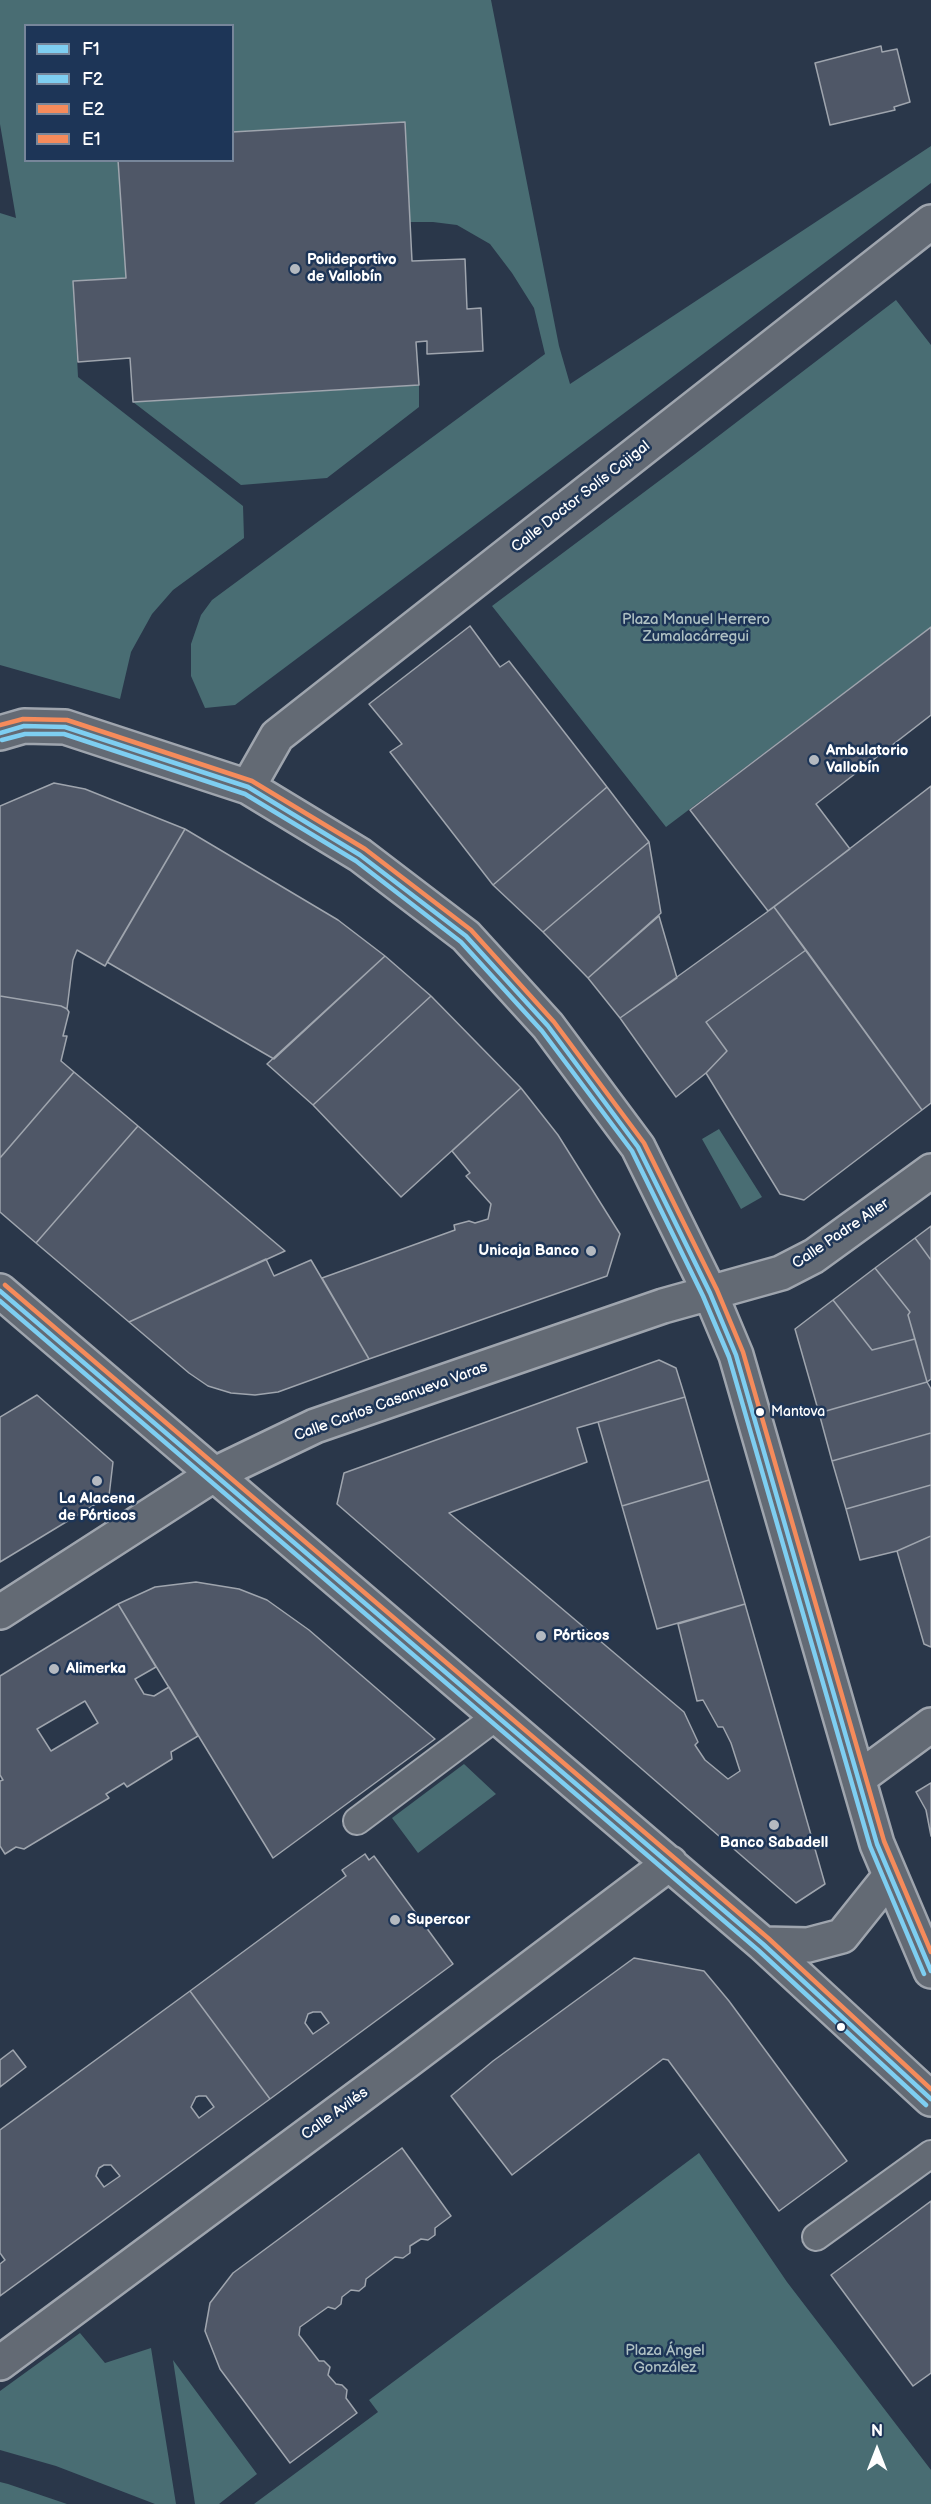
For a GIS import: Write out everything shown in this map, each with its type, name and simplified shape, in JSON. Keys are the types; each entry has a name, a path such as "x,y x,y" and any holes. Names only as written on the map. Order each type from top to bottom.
{"street":[{"name":"Calle Doctor Solís Cajigal","path":"248,787 277,736 931,222"},
{"path":"0,734 24,726 65,727 248,787 360,855 466,936 548,1026 638,1148 710,1293 736,1355 877,1844 931,1971"},
{"name":"Calle Padre Aller","path":"710,1293 781,1273 814,1256 931,1171"},
{"path":"0,1291 763,1944 931,2099"},
{"name":"Calle Carlos Casanueva Varas","path":"0,1612 213,1475 315,1426 663,1306 710,1293"},
{"path":"859,1778 931,1725"},
{"name":"Calle Avilés","path":"0,2363 406,2062 669,1863"},
{"path":"763,1944 808,1945 842,1936 890,1876"}],"lane":[{"path":"357,1821 497,1716"},
{"path":"816,2237 931,2154"}],"green space":[{"path":"0,0 491,0 559,346 570,384 931,146 931,183 235,705 205,708 191,676 191,644 201,615 212,600 545,354 534,308 490,244 457,225 410,222 405,122 234,132 234,24 24,24 24,162 118,162 126,278 73,281 78,377 243,506 244,538 173,590 152,614 131,652 120,699 0,665 0,213 16,218 0,124"},
{"name":"Plaza Manuel Herrero Zumalacárregui","path":"896,300 931,345 931,627 666,827 492,606"},
{"path":"419,385 419,407 327,478 241,485 133,402"},
{"path":"719,1129 762,1197 741,1209 702,1139"},
{"path":"464,1764 496,1794 418,1853 392,1818"},
{"name":"Plaza Ángel González","path":"699,2153 787,2282 931,2470 931,2504 254,2504 378,2412 369,2400"},
{"path":"80,2333 105,2363 151,2348 176,2504 155,2504 56,2466 0,2450 0,2391"},
{"path":"173,2360 257,2474 219,2504 195,2504"},
{"path":"0,2482 8,2484 67,2504 0,2504"}],"building":[{"path":"881,46 882,52 897,49 910,102 894,107 895,110 830,125 815,63"},
{"name":"Polideportivo de Vallobín","path":"405,122 412,261 465,259 467,309 481,308 483,351 427,354 427,341 416,342 419,385 133,402 130,358 78,362 73,281 126,278 118,162 234,162 234,132"},
{"path":"470,626 500,667 509,661 607,787 493,885 390,752 402,744 369,704"},
{"name":"Ambulatorio Vallobín","path":"931,627 931,715 816,804 850,849 768,911 690,810"},
{"path":"54,783 85,789 185,829 105,966 77,950 73,960 67,1009 61,1006 0,996 0,806"},
{"path":"931,786 931,1103 922,1110 774,907"},
{"path":"607,787 649,842 543,932 493,885"},
{"path":"185,829 338,920 385,956 274,1059 107,962"},
{"path":"649,842 661,913 588,978 543,932"},
{"path":"774,907 806,950 706,1022 727,1051 706,1073 676,1097 620,1018"},
{"path":"659,916 677,978 620,1018 588,978"},
{"path":"806,950 922,1110 804,1200 780,1194 706,1073 727,1051 706,1022"},
{"path":"385,956 431,996 313,1105 267,1064"},
{"path":"0,996 61,1006 67,1009 69,1012 63,1036 67,1036 61,1061 74,1072 0,1158"},
{"path":"431,996 521,1088 401,1197 313,1105"},
{"path":"74,1072 138,1126 36,1243 0,1212 0,1158"},
{"path":"521,1088 558,1135 620,1234 607,1276 369,1359 322,1278 455,1230 454,1225 488,1219 491,1204 466,1176 470,1173 452,1151"},
{"path":"138,1126 285,1251 129,1322 36,1243"},
{"path":"931,1226 931,1260 915,1238"},
{"path":"915,1238 931,1260 931,1379 927,1382 908,1315 910,1312 875,1268"},
{"path":"266,1259 274,1276 311,1260 369,1359 278,1392 255,1395 231,1393 208,1386 189,1373 129,1322"},
{"path":"875,1268 910,1312 908,1315 915,1339 872,1350 833,1300"},
{"path":"833,1300 872,1350 915,1339 927,1382 819,1413 795,1329"},
{"name":"Pórticos","path":"659,1360 676,1368 685,1397 577,1428 587,1462 449,1513 684,1712 698,1742 695,1745 705,1760 728,1779 740,1771 731,1743 723,1727 718,1727 703,1700 697,1701 678,1624 745,1604 825,1884 796,1903 337,1504 344,1473"},
{"path":"927,1382 931,1389 931,1433 832,1461 819,1413"},
{"path":"37,1395 113,1462 109,1496 0,1562 0,1417"},
{"path":"685,1397 709,1480 622,1506 598,1422"},
{"path":"931,1433 931,1485 846,1509 832,1461"},
{"path":"709,1480 745,1604 657,1629 622,1506"},
{"path":"931,1485 931,1536 897,1551 860,1560 846,1509"},
{"path":"931,1536 931,1647 924,1644 897,1551"},
{"path":"196,1582 239,1589 267,1600 309,1630 435,1739 273,1858 118,1604 155,1587"},
{"path":"118,1604 156,1667 135,1679 144,1694 154,1696 169,1687 198,1736 171,1752 172,1759 127,1787 124,1783 106,1794 109,1798 24,1849 16,1847 5,1854 0,1846 0,1781 3,1780 0,1775 0,1676","holes":["85,1701 98,1723 51,1751 37,1729"]},
{"path":"931,1783 931,1836 926,1810 916,1792"},
{"path":"365,1854 369,1860 374,1856 453,1964 270,2099 190,1991 346,1876 342,1870","holes":["321,2012 329,2023 313,2034 305,2023 308,2014"]},
{"path":"634,1958 704,1971 729,2001 847,2161 779,2211 668,2060 663,2059 512,2175 451,2096 493,2061"},
{"path":"190,1991 270,2099 0,2296 0,2264 5,2260 0,2253 0,2130","holes":["206,2096 214,2107 199,2118 191,2107 196,2097","111,2165 120,2176 104,2187 96,2176 99,2168"]},
{"path":"13,2050 26,2067 0,2087 0,2060"},
{"path":"402,2148 451,2216 435,2228 435,2235 428,2240 421,2239 410,2246 410,2253 403,2258 395,2257 366,2279 365,2286 359,2291 351,2290 342,2297 341,2304 335,2309 328,2307 300,2327 299,2335 319,2361 324,2361 330,2367 328,2375 336,2384 342,2385 347,2390 346,2398 357,2413 290,2463 220,2369 205,2331 210,2303 233,2273"},
{"path":"931,2201 931,2373 913,2386 831,2275"}],"transit line":[{"name":"E2","path":"0,725 23,719 67,720 252,781 365,849 471,930 554,1022 644,1143 717,1290 743,1352 884,1841 931,1952"},
{"name":"F1","path":"0,733 24,726 65,727 248,787 360,855 466,936 548,1026 638,1147 710,1293 736,1355 877,1844 931,1971"},
{"name":"F2","path":"2,740 25,734 64,734 245,794 356,861 461,942 542,1031 632,1151 703,1296 729,1357 870,1846 924,1974"},
{"name":"E1","path":"5,1285 768,1938 931,2089"},
{"name":"F1","path":"0,1291 763,1944 931,2099"},
{"name":"F2","path":"0,1301 758,1950 926,2105"}],"place":[{"name":"Polideportivo de Vallobín","path":"295,269"},
{"name":"Ambulatorio Vallobín","path":"814,760"},
{"name":"Unicaja Banco","path":"591,1251"},
{"name":"Mantova","path":"760,1412"},
{"name":"La Alacena de Pórticos","path":"97,1481"},
{"name":"Pórticos","path":"541,1636"},
{"name":"Alimerka","path":"54,1669"},
{"name":"Banco Sabadell","path":"774,1825"},
{"name":"Supercor","path":"395,1920"}]}
